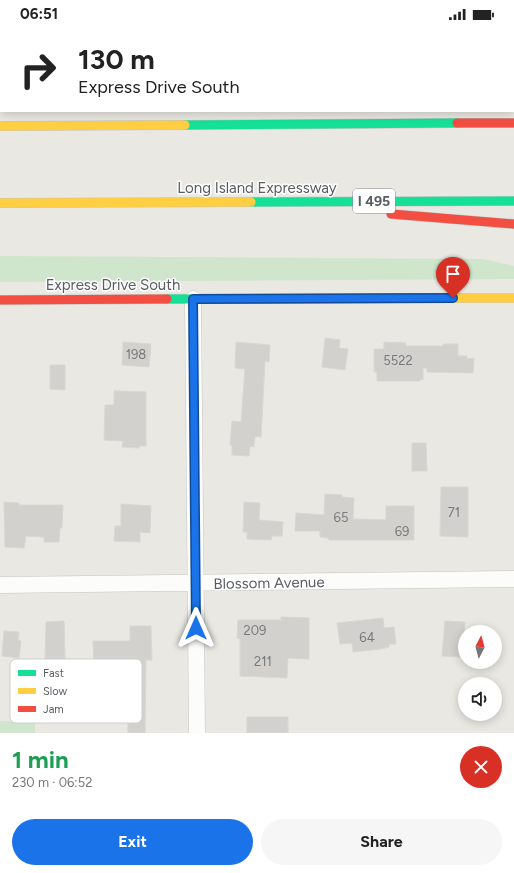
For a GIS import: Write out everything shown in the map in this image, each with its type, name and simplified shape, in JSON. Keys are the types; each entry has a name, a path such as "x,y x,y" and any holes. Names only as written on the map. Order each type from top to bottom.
{"main road":[{"path":"166,125 285,115"},
{"path":"0,126 514,123"},
{"name":"Long Island Expressway","path":"0,203 514,201"},
{"path":"234,202 351,211"},
{"path":"382,214 514,224"},
{"name":"Express Drive South","path":"0,300 514,298"}],"street":[{"path":"193,299 197,733"},
{"name":"Blossom Avenue","path":"0,585 196,584 514,579"}],"green space":[{"path":"0,256 483,259 514,266 514,279 0,282"},
{"path":"0,721 10,722 10,723 35,723 35,733 0,733"}],"building":[{"path":"325,338 340,340 339,348 348,349 345,370 322,367"},
{"path":"123,342 151,344 149,367 122,365"},
{"path":"236,342 270,345 269,362 265,361 261,437 255,436 254,447 250,446 249,456 232,455 232,445 230,445 232,421 241,422 245,369 235,368"},
{"path":"384,342 406,343 406,346 443,346 443,344 458,344 458,356 467,356 467,359 474,358 473,373 427,372 427,368 423,368 423,380 420,379 420,381 377,381 377,372 374,372 374,349 384,349"},
{"path":"50,365 65,365 65,390 50,389"},
{"path":"114,391 146,392 146,446 139,446 139,448 122,447 123,441 104,440 105,405 114,405"},
{"path":"412,443 426,443 427,471 412,471"},
{"path":"441,487 468,487 468,537 440,536"},
{"path":"325,494 342,495 342,497 354,498 353,519 386,520 386,506 414,506 414,540 329,540 328,538 320,537 320,531 295,531 296,513 324,515"},
{"path":"4,502 19,503 19,505 63,505 62,528 60,528 59,542 44,542 44,537 26,536 24,548 5,547"},
{"path":"244,502 260,503 259,520 283,522 282,536 272,536 271,540 247,539 247,532 243,532"},
{"path":"121,504 151,506 150,533 140,532 140,542 114,541 115,526 121,526"},
{"path":"281,617 309,618 309,659 288,658 287,678 240,676 240,639 237,638 238,620 281,620"},
{"path":"383,618 384,628 394,627 396,644 389,644 389,647 381,649 353,652 352,643 340,644 337,623"},
{"path":"64,621 65,659 45,659 46,622"},
{"path":"445,621 465,622 465,625 458,625 458,657 442,656"},
{"path":"130,626 151,626 152,660 146,660 145,733 128,733 128,723 142,723 142,659 94,659 93,641 130,641"},
{"path":"4,631 19,632 18,640 21,641 19,658 2,656"},
{"path":"247,717 288,717 288,733 247,733"}],"traffic: fast":[{"path":"185,125 457,123"},
{"path":"251,202 514,201"},
{"path":"167,299 419,298"}],"traffic: slow":[{"path":"0,126 185,125"},
{"path":"0,203 251,202"},
{"path":"419,298 514,298"}],"traffic: jam":[{"path":"457,123 514,123"},
{"path":"391,214 514,224"},
{"path":"0,300 167,299"}],"route":[{"path":"196,628 193,299 453,298"}]}
